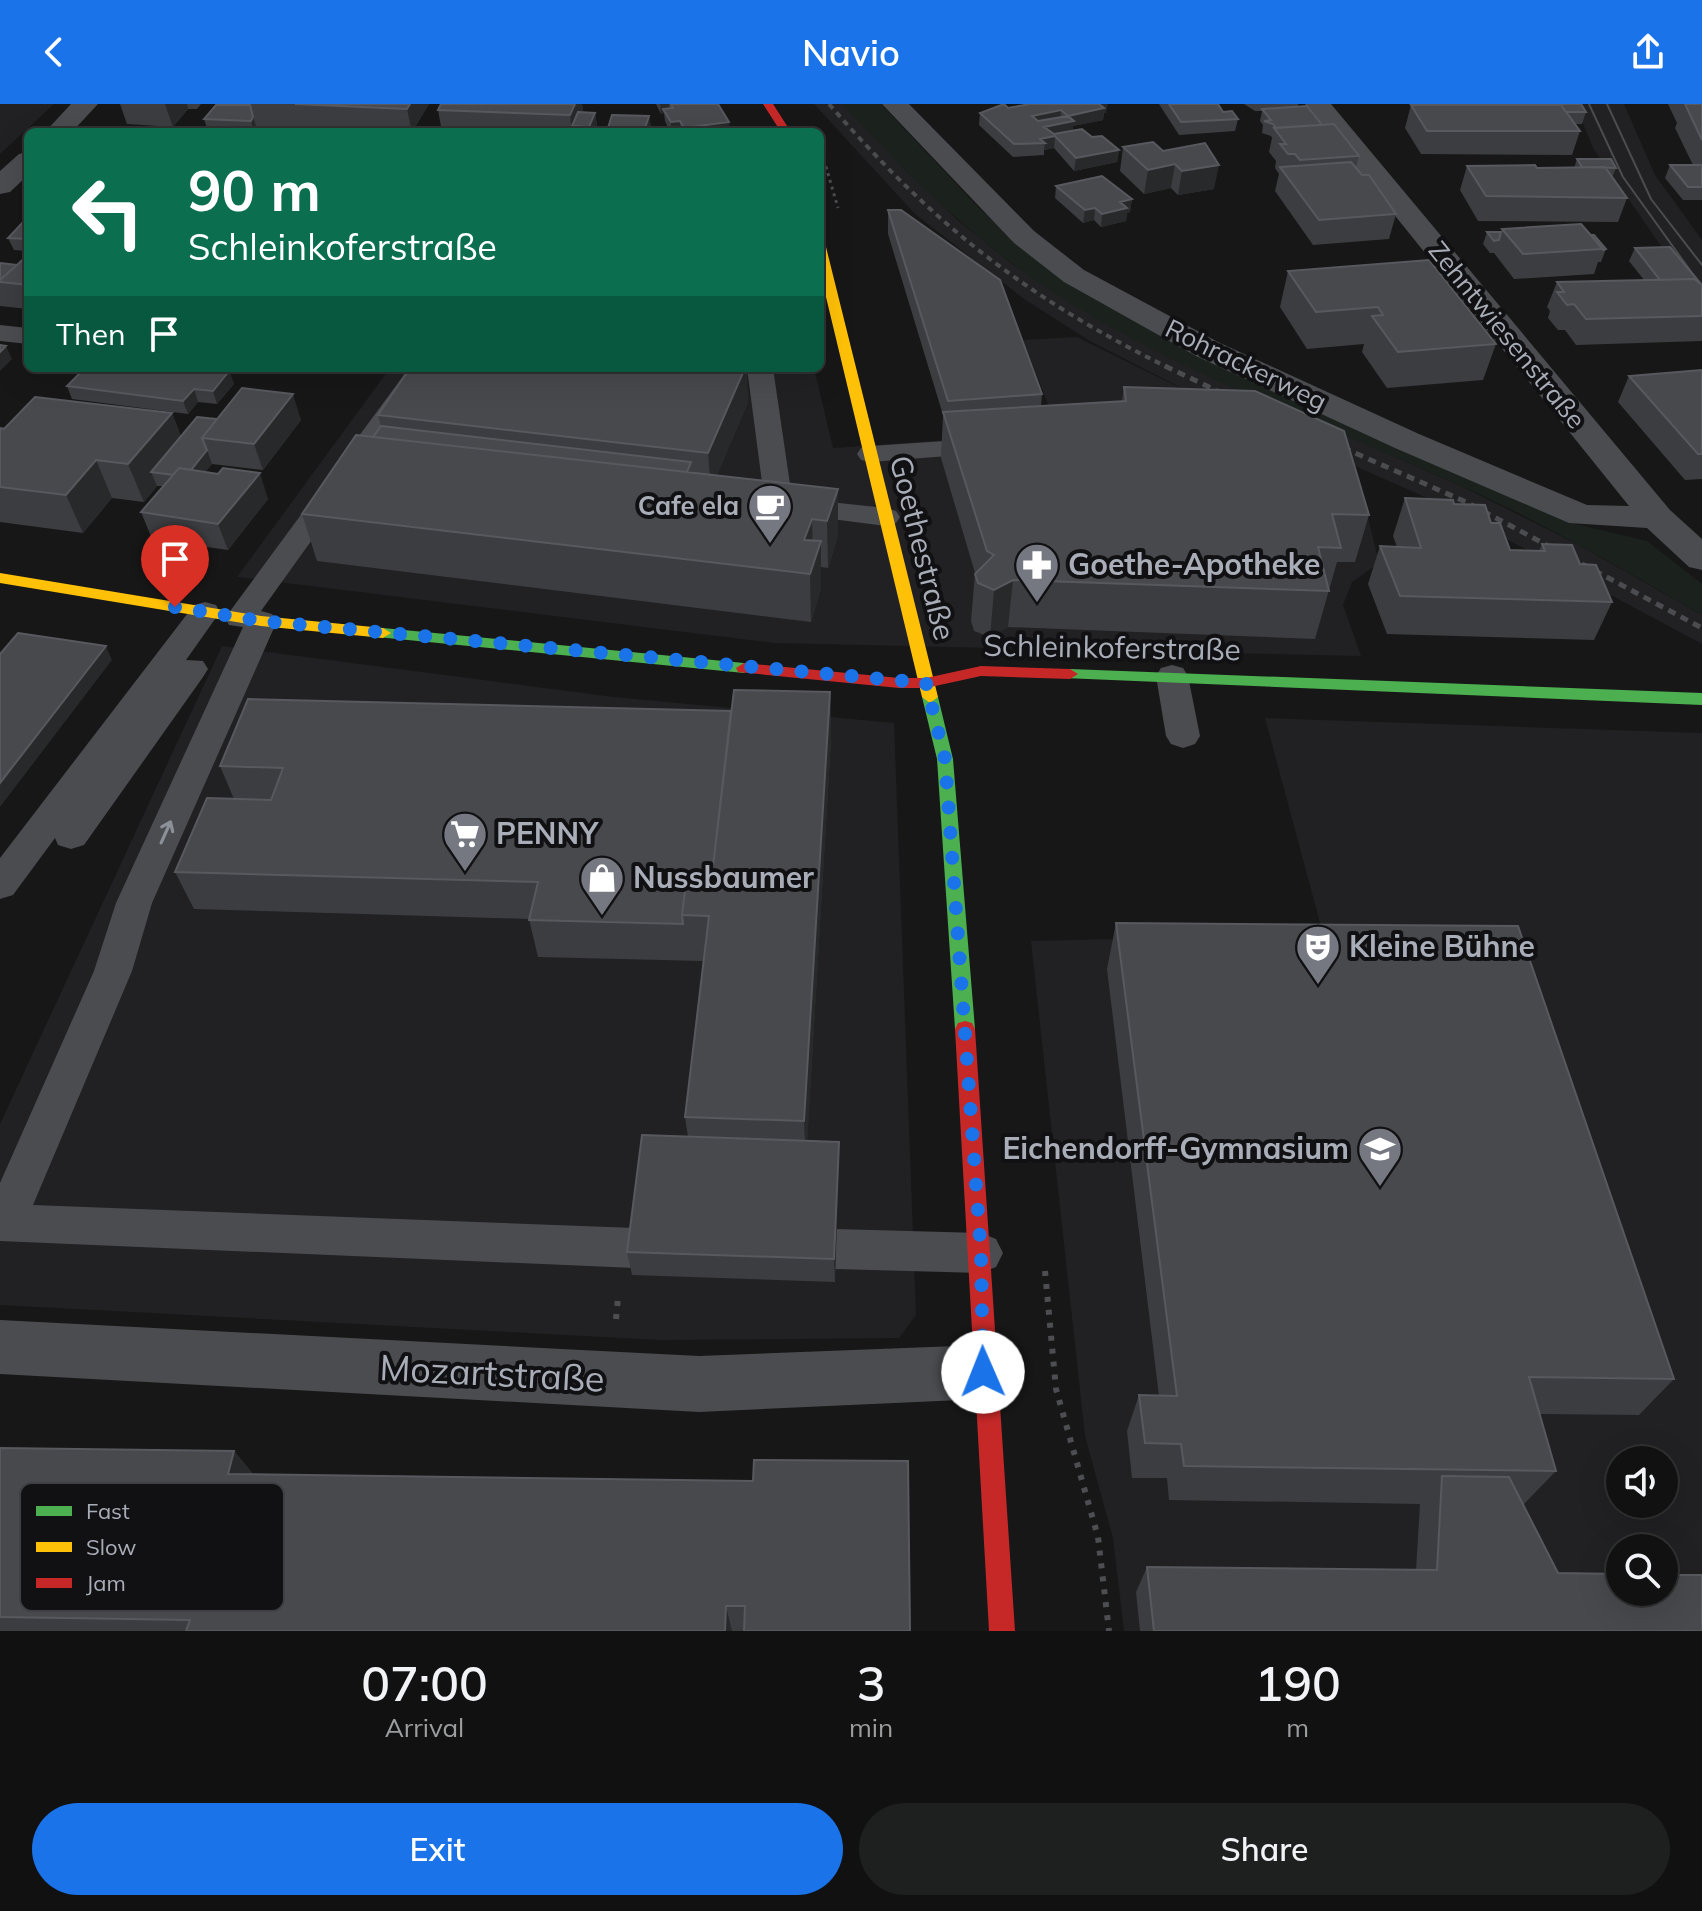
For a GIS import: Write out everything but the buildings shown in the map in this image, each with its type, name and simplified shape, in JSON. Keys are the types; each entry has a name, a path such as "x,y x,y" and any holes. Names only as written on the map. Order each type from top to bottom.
{"street":[{"path":"62,128 85,104"},
{"path":"768,104 783,128"},
{"name":"Rohrackerweg","path":"895,104 1024,237 1074,276 1207,349 1407,441 1581,515 1657,518"},
{"name":"Zehntwiesenstraße","path":"1318,104 1657,518 1702,559"},
{"path":"0,186 24,164"},
{"name":"Goethestraße","path":"824,282 828,317 871,454 945,759 981,1253 983,1372 1002,1631"},
{"name":"Schleinkoferstraße","path":"0,578 234,617 926,683 981,671 1172,676 1702,699"},
{"name":"Mozartstraße","path":"4,1356 699,1384 983,1372"}],"lane":[{"path":"0,333 24,336"},
{"path":"71,836 419,372"},
{"path":"761,372 779,505 886,517"},
{"path":"871,454 1023,444"},
{"path":"0,885 234,617"},
{"path":"234,617 113,971 2,1230 629,1248"},
{"path":"1172,676 1183,736"},
{"path":"835,1249 981,1253"}],"path":[{"path":"1044,1261 1056,1389 1098,1537 1109,1631"}],"shaded area":[{"path":"0,104 54,104 28,128 24,128 24,132 0,154"},
{"path":"814,104 843,104 955,218 1011,263 1093,315 1198,370 1459,485 1577,544 1702,615 1702,644 1445,506 1195,395 1090,341 1024,299 915,214"},
{"path":"842,104 881,104 981,210 1063,278 1412,453 1576,524 1647,541 1702,584 1702,615 1520,514 1227,385 1114,329 1060,297 964,225"},
{"path":"1575,104 1624,104 1655,175 1702,240 1702,305 1593,148"},
{"path":"1077,337 1358,476 1379,563 1352,582 1343,605 1361,656 774,643 237,577 387,372 815,372 833,448 1059,432 1023,340"},
{"path":"222,646 613,697 894,723 916,1315 899,1338 661,1340 0,1305 0,1124"},
{"name":"Eichendorff-Gymnasium","path":"1265,718 1702,733 1702,1631 1124,1631 1113,1538 1085,1436 1031,941 1323,934"}],"tram line":[{"path":"1589,104 1623,177 1702,287"},
{"path":"1607,104 1651,199 1702,265"}],"railway":[{"path":"829,104 906,186 984,255 1070,314 1167,367"},
{"path":"1167,367 1232,398"},
{"path":"1330,442 1466,502 1702,628"}],"traffic: fast":[{"path":"383,633 744,668"},
{"path":"1070,674 1702,699"},
{"path":"930,697 945,759 965,1029"}],"traffic: slow":[{"path":"824,263 930,697"},
{"path":"0,578 261,621 383,633"}],"traffic: jam":[{"path":"768,104 783,128"},
{"path":"744,668 899,683 926,683 981,671 1070,674"},
{"path":"965,1029 1002,1631"}],"place":[{"name":"Cafe ela","path":"770,545"},
{"name":"Goethe-Apotheke","path":"1037,604"},
{"name":"PENNY","path":"465,873"},
{"name":"Nussbaumer","path":"602,917"},
{"name":"Kleine Bühne","path":"1318,986"},
{"name":"Eichendorff-Gymnasium","path":"1380,1188"}],"route":[{"path":"175,607 261,621 899,683 926,683 945,759 981,1253 983,1372"}]}
